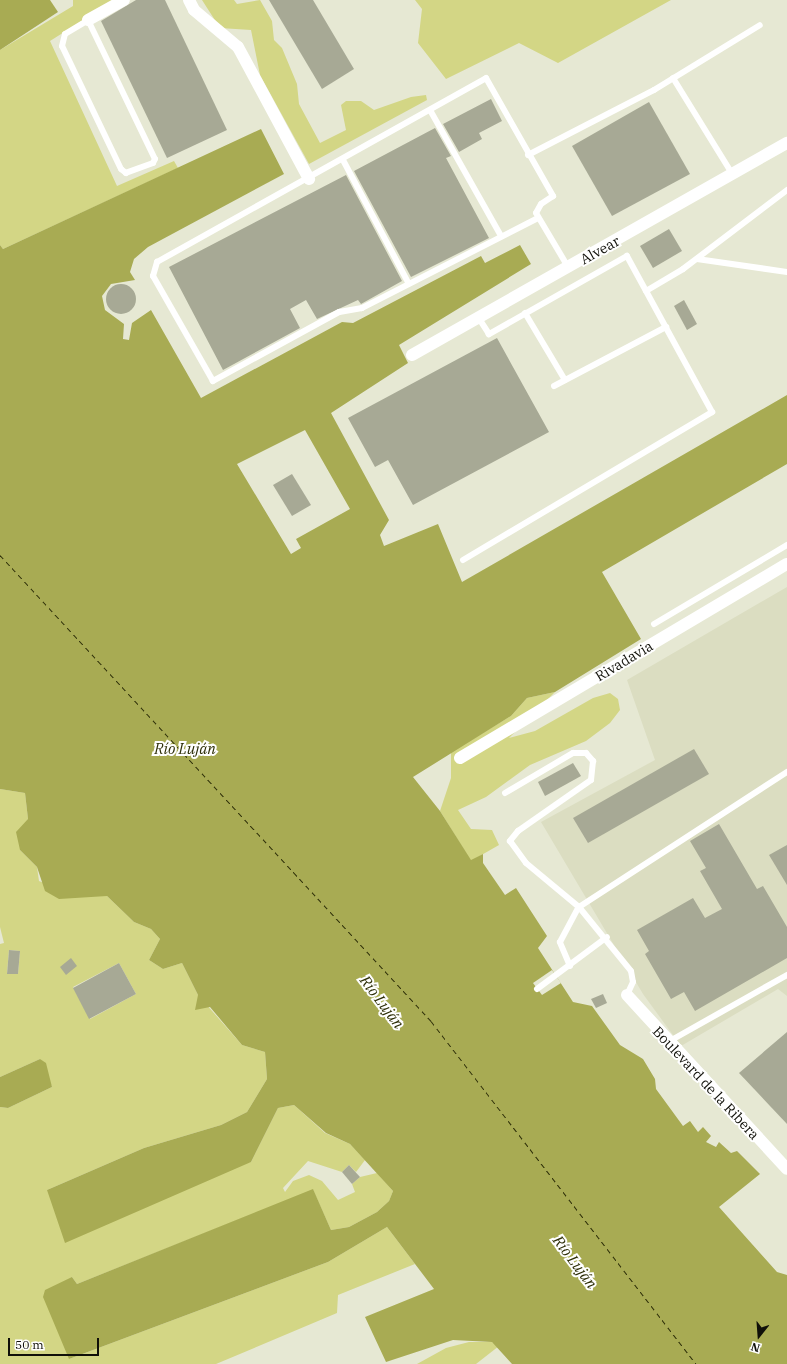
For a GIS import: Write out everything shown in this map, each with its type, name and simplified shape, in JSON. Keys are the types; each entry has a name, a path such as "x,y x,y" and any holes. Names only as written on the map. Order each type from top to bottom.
{"street":[{"path":"88,20 124,0"},
{"path":"189,0 194,10 238,47 309,179"},
{"name":"Alvear","path":"412,355 733,175 787,143"},
{"name":"Rivadavia","path":"460,758 787,564"},
{"name":"Boulevard de la Ribera","path":"626,995 787,1169"}],"lane":[{"path":"88,20 155,159 152,163 126,173 121,170 62,46 65,34 88,20"},
{"path":"528,155 673,78 760,25"},
{"path":"538,218 362,308 339,312 213,381 156,284 153,269 157,262 343,160 486,78 528,155 553,196 536,209 538,218 568,267"},
{"path":"673,78 733,175"},
{"path":"430,110 501,236"},
{"path":"343,160 409,284"},
{"path":"646,291 697,259 787,190"},
{"path":"463,560 712,412 627,256 490,334 478,317"},
{"path":"697,259 787,272"},
{"path":"525,313 565,380"},
{"path":"554,386 666,327"},
{"path":"654,624 787,545"},
{"path":"505,793 573,753 586,753 592,761 592,780 518,831 510,841 526,863 579,908 607,937 631,971 633,982 626,995"},
{"path":"570,966 560,942 579,908 787,772"},
{"path":"538,989 607,937"},
{"path":"668,1042 787,975"}],"shaded area":[{"path":"787,587 787,996 778,989 681,1046 643,994 541,822 655,760 627,680"}],"green space":[{"path":"73,0 115,0 50,41 117,186 174,161 178,168 3,249 0,245 0,50 73,6"},
{"path":"202,0 234,0 237,4 260,0 272,21 274,40 282,48 297,84 299,104 320,143 346,130 341,105 346,101 361,101 374,110 411,97 426,95 427,100 309,164 260,75 251,30 220,28"},
{"path":"415,0 671,0 558,63 519,43 446,79 418,43 422,9"},
{"path":"555,692 509,738 535,731 593,698 610,693 618,699 620,710 610,723 586,741 530,765 486,797 458,810 471,829 492,830 499,845 471,861 440,811 451,778 451,752 511,716 527,698"},
{"path":"0,789 25,793 28,819 20,850 37,867 39,881 77,896 107,896 134,922 151,929 160,939 149,960 163,969 182,963 198,995 242,1045 265,1052 267,1079 247,1112 221,1125 144,1148 47,1190 251,1162 278,1108 294,1105 325,1133 350,1144 365,1160 356,1172 349,1165 342,1172 308,1161 283,1188 285,1192 293,1181 309,1175 322,1181 338,1200 355,1192 352,1184 360,1177 377,1173 393,1191 389,1201 377,1212 349,1227 331,1230 313,1190 77,1284 72,1277 69,1359 328,1262 387,1227 415,1264 338,1295 337,1313 216,1364 0,1364 0,1107 8,1108 52,1087 40,1059 0,1077 0,944 4,943 0,927","holes":["9,950 20,951 18,974 7,973","119,963 136,994 90,1019 73,987"]},
{"path":"469,1342 492,1342 499,1346 476,1364 417,1364 446,1348"}],"water":[{"path":"0,0 50,0 58,12 0,50"},
{"name":"Río Luján","path":"261,129 284,174 148,247 134,259 130,272 135,280 111,284 102,296 105,310 124,324 123,339 129,340 132,323 151,310 201,398 342,322 353,323 481,256 485,263 520,245 531,264 399,345 408,363 331,413 389,520 380,535 384,546 438,524 462,582 787,395 787,464 602,572 641,639 555,692 527,698 511,716 413,777 440,811 471,860 483,854 483,863 505,895 516,888 547,936 538,948 573,1002 592,1006 620,1045 643,1059 655,1079 656,1089 683,1126 690,1121 698,1132 703,1127 711,1136 706,1142 716,1147 719,1142 731,1153 737,1151 760,1174 719,1207 777,1272 787,1275 787,1364 512,1364 492,1342 453,1340 386,1362 365,1317 434,1289 387,1227 328,1262 69,1359 43,1297 45,1290 72,1277 77,1284 313,1189 331,1230 349,1227 377,1212 389,1201 393,1191 350,1144 326,1133 294,1105 278,1108 251,1162 65,1243 47,1190 144,1148 221,1125 247,1112 267,1079 265,1052 242,1045 210,1007 195,1010 198,995 182,963 163,969 149,960 160,939 151,929 134,922 107,896 59,899 45,891 37,867 20,850 16,832 28,819 25,793 0,789 0,245 3,249","holes":["305,430 350,509 296,539 301,548 291,554 237,464"]},
{"path":"40,1059 46,1063 52,1087 8,1108 0,1107 0,1077"}],"pier":[{"path":"552,970 561,983 542,995 533,983"}],"building":[{"path":"136,0 165,0 227,130 167,158 101,21"},
{"path":"269,0 313,0 354,69 322,89"},
{"path":"491,99 502,121 479,133 482,139 459,152 443,124"},
{"path":"649,102 690,174 612,216 572,146"},
{"path":"435,128 451,156 446,158 489,238 411,277 354,171"},
{"path":"346,175 402,281 361,304 358,300 317,319 306,300 290,309 300,328 223,370 169,267"},
{"path":"669,229 682,251 653,268 640,246"},
{"path":"121,284 127,285 135,293 135,305 127,313 121,314 115,313 107,305 106,299 107,293 115,285"},
{"path":"684,300 697,324 687,330 674,306"},
{"path":"497,338 549,432 413,505 388,460 375,467 348,418"},
{"path":"292,474 311,505 292,516 273,485"},
{"path":"694,749 709,774 588,843 573,818"},
{"path":"573,763 581,776 545,796 538,782"},
{"path":"719,824 757,889 763,886 787,927 787,958 695,1011 684,992 671,999 645,954 649,951 637,930 693,898 705,918 722,909 700,871 706,868 690,841"},
{"path":"787,845 787,885 769,855"},
{"path":"9,950 20,951 18,974 7,974"},
{"path":"71,958 77,966 66,975 60,967"},
{"path":"119,963 136,994 89,1019 73,988"},
{"path":"603,994 607,1003 596,1008 591,999"},
{"path":"787,1032 787,1124 739,1073"},
{"path":"349,1165 360,1177 352,1184 342,1172"}],"ferry route":[{"path":"0,555 431,1021 696,1364"}]}
